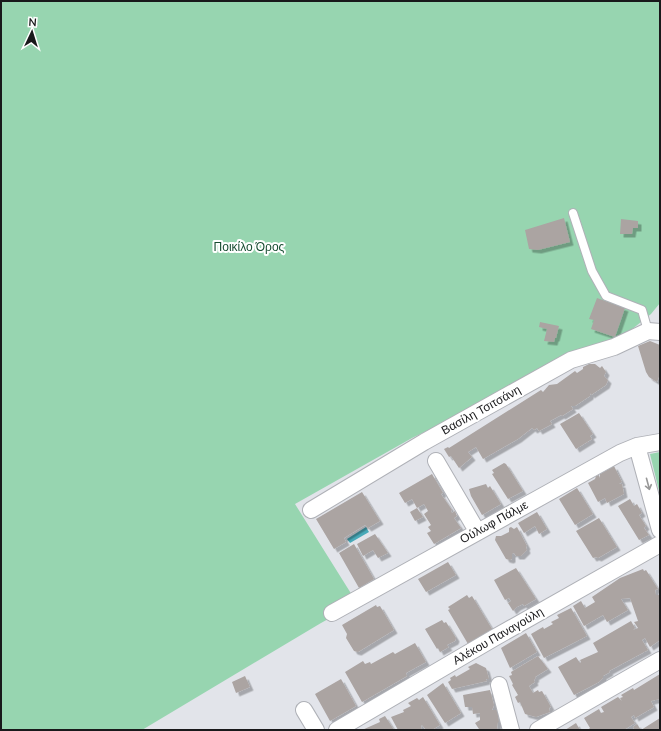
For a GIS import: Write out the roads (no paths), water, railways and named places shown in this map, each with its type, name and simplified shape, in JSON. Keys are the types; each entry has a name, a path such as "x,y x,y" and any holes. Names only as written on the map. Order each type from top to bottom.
{"street":[{"name":"Βασίλη Τσιτσάνη","path":"311,510 424,442 571,360 614,347 654,332"},
{"name":"Ούλωφ Πάλμε","path":"332,613 410,571 477,531 620,453 638,446 660,442"},
{"path":"638,446 660,530"},
{"path":"436,461 477,531"},
{"name":"Αλέκου Παναγούλη","path":"337,730 494,638 660,544"},
{"path":"538,730 660,660"},
{"path":"499,685 511,730"},
{"path":"304,710 316,730"}],"lane":[{"path":"573,213 592,271 606,296 642,310 654,332"}],"water":[{"path":"366,527 369,532 350,543 347,539"}],"park label":[{"name":"Ποικίλο Όρος","path":"249,247"}]}
